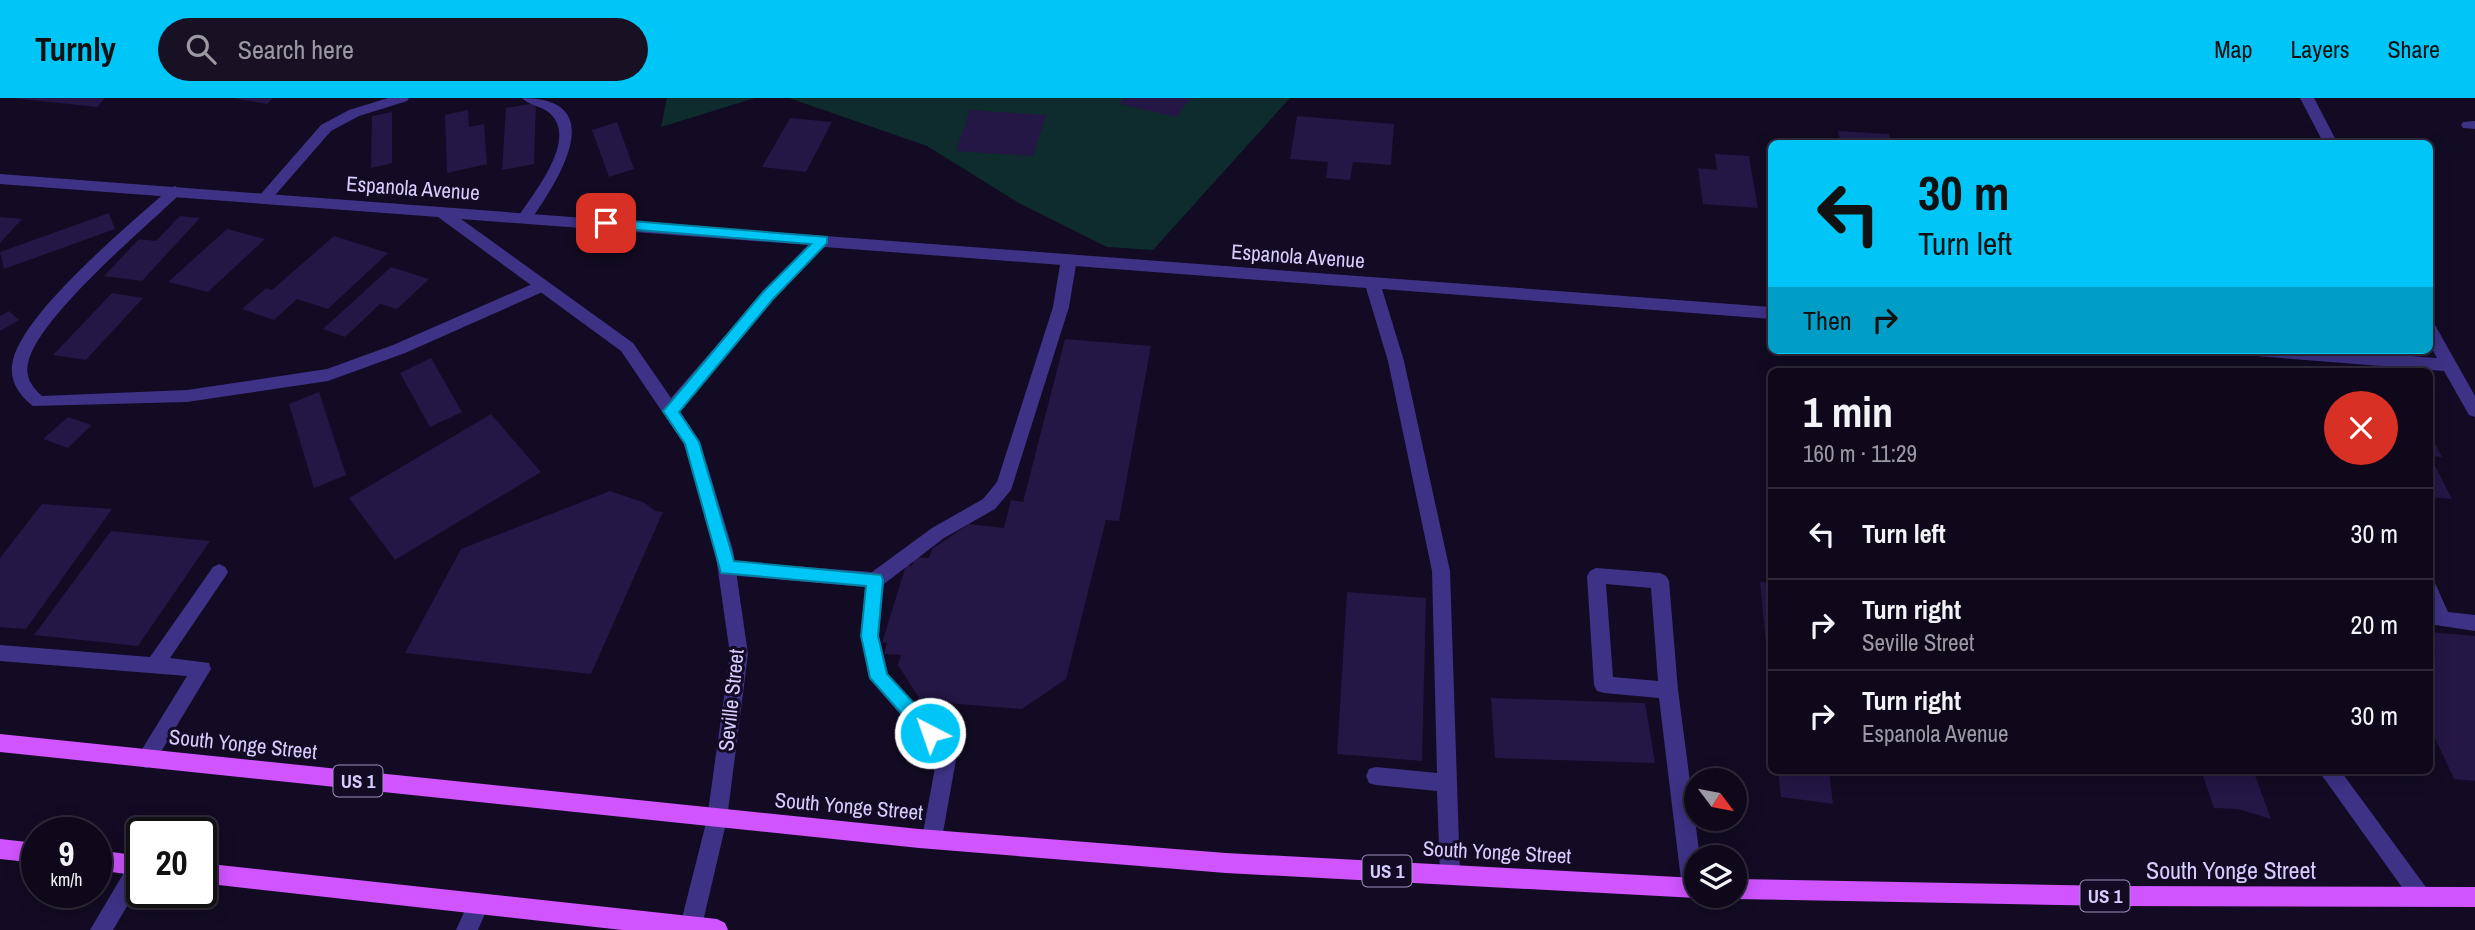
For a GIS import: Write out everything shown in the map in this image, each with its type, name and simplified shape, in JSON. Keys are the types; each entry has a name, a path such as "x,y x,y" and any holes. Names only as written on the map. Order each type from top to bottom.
{"main road":[{"name":"South Yonge Street","path":"0,743 717,819 932,838 1225,863 1684,887"},
{"path":"0,849 21,851"},
{"path":"217,875 717,930"},
{"name":"South Yonge Street","path":"1747,889 2112,897 2475,897"}],"street":[{"path":"265,198 326,128 354,113 402,98"},
{"path":"525,217 555,177 567,144 565,125 556,110 529,98"},
{"path":"2307,98 2329,140"},
{"name":"Espanola Avenue","path":"0,179 1768,313"},
{"path":"175,191 70,293 33,333 20,359 19,379 28,394 39,402 187,396 328,375 399,349 541,286"},
{"name":"Seville Street","path":"439,211 627,347 692,442 724,550 739,654 717,819 691,929"},
{"path":"670,411 768,296 822,240"},
{"path":"727,568 875,580 938,533 989,504 1005,485 1061,307 1069,259"},
{"path":"1372,282 1396,361 1441,571 1450,874"},
{"path":"2433,337 2475,411"},
{"path":"2307,354 2448,365"},
{"path":"155,665 219,572"},
{"path":"1668,690 1604,685 1596,576 1660,581 1668,690 1688,845"},
{"path":"875,580 870,636 879,678 947,754 932,838"},
{"path":"2433,598 2442,619 2475,623"},
{"path":"0,653 202,669 146,759"},
{"path":"2331,774 2421,897"},
{"path":"1376,776 1449,783"},
{"path":"101,930 126,889"},
{"path":"467,930 478,904"}],"green space":[{"path":"667,98 755,98 661,127"},
{"path":"789,98 1290,98 1153,250 1107,247 1019,203 927,146"}],"building":[{"path":"12,98 105,98 97,107"},
{"path":"233,98 273,98 267,104"},
{"path":"1124,98 1190,98 1177,117 1120,104"},
{"path":"536,103 534,164 502,170 506,108"},
{"path":"468,110 469,127 484,124 487,164 447,173 445,115"},
{"path":"970,110 1046,115 1033,156 956,151"},
{"path":"392,112 392,163 371,168 372,116"},
{"path":"1297,116 1394,124 1391,165 1353,162 1350,180 1326,178 1328,162 1290,159"},
{"path":"790,118 832,122 806,172 762,167"},
{"path":"617,122 634,169 609,177 592,130"},
{"path":"1838,131 1889,134 1890,140 1840,140"},
{"path":"1715,154 1749,156 1758,208 1703,204 1698,168 1717,170"},
{"path":"109,213 115,229 4,269 0,252"},
{"path":"180,216 200,218 142,281 104,276 139,239 156,241"},
{"path":"0,217 22,219 0,243"},
{"path":"227,229 265,239 208,292 168,282"},
{"path":"334,236 388,253 328,309 297,299 274,320 242,309 266,288 272,290"},
{"path":"391,267 429,279 397,309 380,304 345,337 323,329"},
{"path":"112,293 143,298 86,360 53,355"},
{"path":"9,311 19,320 0,331 0,316"},
{"path":"1065,339 1151,346 1119,521 1106,520 1066,679 1022,709 921,701 898,665 901,655 884,654 887,642 882,643 906,565 912,566 914,557 929,558 932,549 969,524 1004,528 1011,500 1023,502"},
{"path":"431,358 462,412 430,427 400,373"},
{"path":"319,392 346,475 314,488 289,404"},
{"path":"491,414 541,472 395,560 349,498"},
{"path":"68,417 92,425 68,448 43,439"},
{"path":"2433,440 2442,457 2433,456"},
{"path":"2433,462 2452,499 2433,497"},
{"path":"610,491 663,512 591,674 405,653 461,549"},
{"path":"42,504 112,509 26,629 0,627 0,558"},
{"path":"111,531 210,541 138,646 34,635"},
{"path":"1760,582 1768,583 1768,666"},
{"path":"1347,592 1426,598 1422,761 1337,754"},
{"path":"2433,632 2475,636 2475,781 2454,779 2433,734 2433,655 2436,655 2433,649"},
{"path":"1491,698 1645,703 1655,763 1495,758"},
{"path":"1778,774 1829,774 1833,804 1781,797"},
{"path":"2202,774 2254,774 2271,819 2238,809 2214,808"}],"route":[{"path":"606,223 822,240 768,296 670,411 692,442 727,568 875,580 870,636 879,678 930,733"}]}
